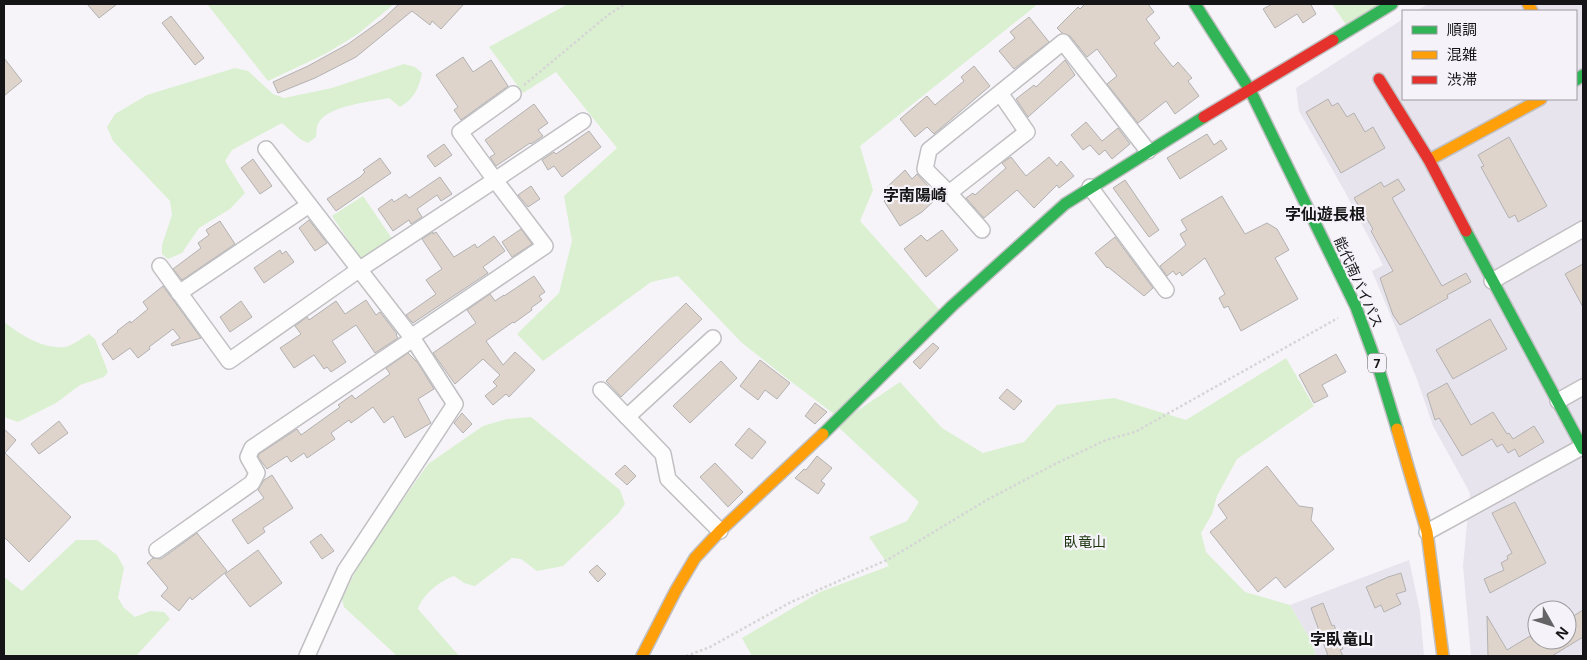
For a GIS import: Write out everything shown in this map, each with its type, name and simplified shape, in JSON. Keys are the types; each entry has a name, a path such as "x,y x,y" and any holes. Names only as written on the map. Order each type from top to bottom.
{"main road":[{"name":"能代南バイパス","path":"1195,4 1250,90 1356,307 1380,373 1426,532 1442,636 1443,656"},
{"path":"642,656 695,558 720,531 836,421 952,306 1065,204 1148,151 1392,4"},
{"path":"1379,79 1429,160 1492,281 1583,448"},
{"path":"1429,160 1539,100"}],"street":[{"path":"982,230 925,169 929,150 1063,42 1148,151"},
{"path":"950,194 1027,132 1000,93"},
{"path":"157,550 252,483 258,473 248,457 252,448 545,246 460,132 513,94"},
{"path":"160,266 229,361 360,269 583,121"},
{"path":"266,149 412,338 455,404 345,571 307,656"},
{"path":"1090,187 1166,290"},
{"path":"179,293 310,205"},
{"path":"1492,281 1583,229"},
{"path":"627,417 712,338"},
{"path":"1558,401 1583,387"},
{"path":"601,390 663,454 668,479 720,531"},
{"path":"1426,532 1583,448"}],"path":[{"path":"513,94 608,15 625,4"},
{"path":"686,656 710,647 791,602 889,559 985,501 1053,464 1106,440 1135,432 1356,307"}],"shaded area":[{"path":"1428,4 1583,4 1583,656 1471,656 1463,566 1470,493 1433,426 1417,379 1372,271 1383,265 1344,190 1299,111 1296,88 1402,20 1402,100 1577,100 1577,10 1418,10"},
{"path":"1409,560 1420,611 1424,656 1316,656 1311,641 1290,605"}],"green space":[{"path":"207,4 394,4 358,34 325,54 268,81"},
{"path":"568,4 1038,4 860,146 873,190 860,221 944,315 834,414 741,342 678,276 651,282 543,361 517,334 559,293 572,241 564,196 617,148 556,72 523,93 489,47"},
{"path":"1332,4 1382,4 1347,26"},
{"path":"404,64 415,67 422,73 415,93 400,107 389,98 351,105 324,116 318,124 316,137 308,143 300,139 282,123 232,150 225,161 245,193 230,209 199,228 182,253 168,259 162,254 162,245 172,215 170,201 113,141 107,127 115,114 147,95 235,68 248,71 273,94 284,98 332,88"},
{"path":"363,196 393,240 362,261 332,216"},
{"path":"4,322 17,332 48,346 65,347 74,344 89,334 95,339 108,372 104,377 80,385 56,403 18,422 4,417"},
{"name":"臥竜山","path":"1286,358 1314,406 1237,459 1217,496 1212,514 1201,533 1206,552 1245,592 1290,605 1311,641 1316,656 752,656 742,638 820,592 889,566 869,537 907,521 919,502 836,425 900,382 942,428 983,453 1024,442 1057,405 1114,398 1186,420"},
{"path":"531,417 620,490 625,504 618,514 563,566 537,571 521,559 512,558 475,586 464,583 454,576 438,585 423,598 418,609 459,656 397,656 344,607 342,599 362,558 428,464 483,426 507,419"},
{"path":"76,540 97,540 117,555 124,568 118,598 124,608 135,617 150,611 164,612 170,619 136,656 4,656 4,577 22,591"}],"building":[{"path":"87,4 117,4 99,18"},
{"path":"399,4 464,4 441,29 432,21 430,25 412,11 356,57 315,78 278,93 273,82 308,66 348,44 383,19"},
{"path":"1085,4 1148,4 1154,12 1146,19 1160,38 1154,43 1173,67 1178,62 1192,78 1188,81 1199,96 1175,114 1166,101 1138,123 1107,84 1117,76 1097,49 1087,57 1070,36 1062,33 1057,28 1078,7 1080,9"},
{"path":"1272,4 1313,4 1311,5 1316,14 1303,23 1297,14 1275,28 1263,9"},
{"path":"171,16 204,58 195,65 162,23"},
{"path":"1029,17 1049,42 1014,69 999,51 1015,38 1010,32"},
{"path":"463,57 473,72 491,60 508,86 461,120 454,110 458,107 436,75"},
{"path":"4,58 22,81 4,96"},
{"path":"1065,60 1075,75 1028,117 1016,99 1034,85 1036,87"},
{"path":"974,66 990,86 934,134 927,127 915,137 900,119 927,96 935,105 964,81 961,77"},
{"path":"1328,99 1332,106 1338,103 1347,117 1354,113 1365,132 1373,127 1385,148 1341,173 1306,112"},
{"path":"534,104 548,123 538,130 543,136 496,166 490,157 495,154 485,140"},
{"path":"1086,122 1102,141 1118,128 1130,144 1112,159 1105,150 1099,155 1090,145 1083,150 1071,135"},
{"path":"589,131 601,147 562,177 554,166 548,170 542,160 554,152 556,154"},
{"path":"1207,134 1214,145 1221,140 1227,149 1180,179 1167,158"},
{"path":"1509,137 1547,206 1518,222 1515,215 1509,218 1481,167 1484,166 1478,155"},
{"path":"444,144 452,155 435,167 427,156"},
{"path":"1011,157 1026,176 1049,157 1057,166 1061,161 1074,176 1059,188 1057,185 1034,208 1017,190 984,218 966,198 973,193 975,195 1006,168 1002,163"},
{"path":"380,158 391,173 336,211 327,199 360,177 365,172 363,170"},
{"path":"253,159 272,186 260,194 241,168"},
{"path":"905,170 912,179 917,174 938,197 922,212 900,226 884,201 892,193 887,187"},
{"path":"440,177 452,194 441,201 437,195 417,209 422,217 411,224 409,220 393,231 378,209 392,199 394,202 406,194 409,198"},
{"path":"1398,179 1405,190 1392,198 1442,286 1466,273 1471,282 1447,295 1448,298 1400,325 1393,315 1380,278 1393,271 1371,231 1373,229 1354,198 1381,182 1384,187"},
{"path":"1125,180 1159,230 1149,237 1113,188"},
{"path":"531,186 540,199 528,207 518,195"},
{"path":"1222,196 1245,234 1267,223 1277,229 1289,250 1275,258 1298,299 1241,331 1228,306 1224,308 1219,298 1225,294 1205,258 1182,276 1180,272 1176,275 1173,271 1167,276 1160,266 1186,245 1180,234 1187,230 1181,220"},
{"path":"309,220 327,243 315,251 299,228"},
{"path":"220,221 235,244 182,280 173,269 201,248 198,243 209,235 206,230"},
{"path":"521,229 532,244 512,257 502,242"},
{"path":"942,230 958,250 926,277 904,249 921,235 927,241"},
{"path":"433,232 433,234 436,232 454,257 475,244 477,248 494,236 505,251 483,267 488,273 413,323 406,315 436,294 426,280 442,269 422,239"},
{"path":"1115,237 1153,288 1144,296 1107,268 1095,253"},
{"path":"280,250 282,254 286,251 294,262 264,283 254,268"},
{"path":"1583,264 1583,307 1565,274"},
{"path":"534,276 545,292 539,296 542,300 531,308 532,310 486,341 503,365 515,352 535,370 509,397 506,394 493,405 485,396 497,386 493,382 500,375 483,359 455,384 433,353 476,323 467,310 490,294 495,301"},
{"path":"163,286 201,338 172,346 171,344 180,338 173,329 138,358 130,348 113,360 102,344 148,309 143,302"},
{"path":"366,300 376,315 380,312 398,338 375,353 356,325 332,341 346,362 331,372 327,367 324,369 314,355 294,368 280,348 301,334 295,326 307,317 309,320 336,301 345,314"},
{"path":"241,301 252,317 230,332 220,317"},
{"path":"686,303 702,319 621,397 606,381"},
{"path":"1490,319 1507,349 1453,379 1436,350"},
{"path":"933,343 939,348 920,369 913,362"},
{"path":"408,353 418,363 434,389 418,399 431,423 405,438 393,416 384,423 373,407 351,423 349,420 331,433 335,439 307,458 304,453 291,462 287,456 267,469 258,457 259,454 297,429 301,435 340,407 338,405 352,395 355,399 390,374 386,368"},
{"path":"1336,354 1346,372 1322,385 1328,396 1314,403 1299,375"},
{"path":"760,360 790,383 777,399 765,390 758,400 740,386"},
{"path":"721,361 737,378 690,423 673,406"},
{"path":"1447,383 1471,425 1493,412 1507,434 1509,433 1513,439 1534,426 1544,442 1519,457 1515,449 1508,453 1502,444 1497,447 1492,439 1462,456 1439,418 1435,420 1427,394"},
{"path":"1007,389 1022,401 1014,410 999,398"},
{"path":"815,403 827,412 815,424 805,416"},
{"path":"462,413 472,424 463,433 454,423"},
{"path":"59,421 68,433 39,454 31,444"},
{"path":"749,428 766,442 752,459 735,445"},
{"path":"4,429 16,440 5,453 71,517 29,562 4,537"},
{"path":"817,456 832,468 821,481 825,484 818,494 795,478 804,469 806,470"},
{"path":"715,463 743,492 728,507 700,477"},
{"path":"625,465 636,476 627,485 615,474"},
{"path":"1267,466 1299,506 1313,508 1311,520 1334,549 1285,588 1276,577 1258,592 1210,532 1227,518 1218,505"},
{"path":"272,475 293,508 263,528 265,532 248,544 232,520 264,498 258,490 264,480"},
{"path":"1515,502 1546,563 1490,593 1484,579 1504,570 1501,563 1508,559 1507,556 1512,553 1492,513"},
{"path":"197,533 227,571 192,600 190,597 179,611 161,596 168,588 147,563 153,558 161,559"},
{"path":"321,534 334,551 322,559 310,542"},
{"path":"258,550 282,583 250,607 225,574"},
{"path":"597,565 606,574 598,582 589,572"},
{"path":"1401,573 1406,591 1396,594 1401,604 1384,612 1381,605 1375,608 1366,587"},
{"path":"1323,603 1332,626 1334,625 1343,649 1340,650 1343,656 1328,656 1311,608"},
{"path":"1583,610 1583,637 1577,641 1577,614"},
{"path":"1487,616 1507,650 1527,638 1527,650 1562,650 1552,656 1488,656"}],"traffic: fast":[{"path":"1195,4 1250,90 1356,307 1380,373 1397,429"},
{"path":"1333,40 1392,4"},
{"path":"1577,79 1583,75"},
{"path":"823,434 952,306 1065,204 1204,117"},
{"path":"1466,231 1583,449"}],"traffic: slow":[{"path":"1528,4 1531,10"},
{"path":"1429,160 1539,100"},
{"path":"1397,429 1427,532 1443,656"},
{"path":"642,656 695,558 720,531 823,434"}],"traffic: jam":[{"path":"1204,117 1333,40"},
{"path":"1379,79 1429,160 1466,231"}],"district":[{"name":"字南陽崎","path":"915,195"},
{"name":"字仙遊長根","path":"1325,214"},
{"name":"字臥竜山","path":"1342,639"}]}
